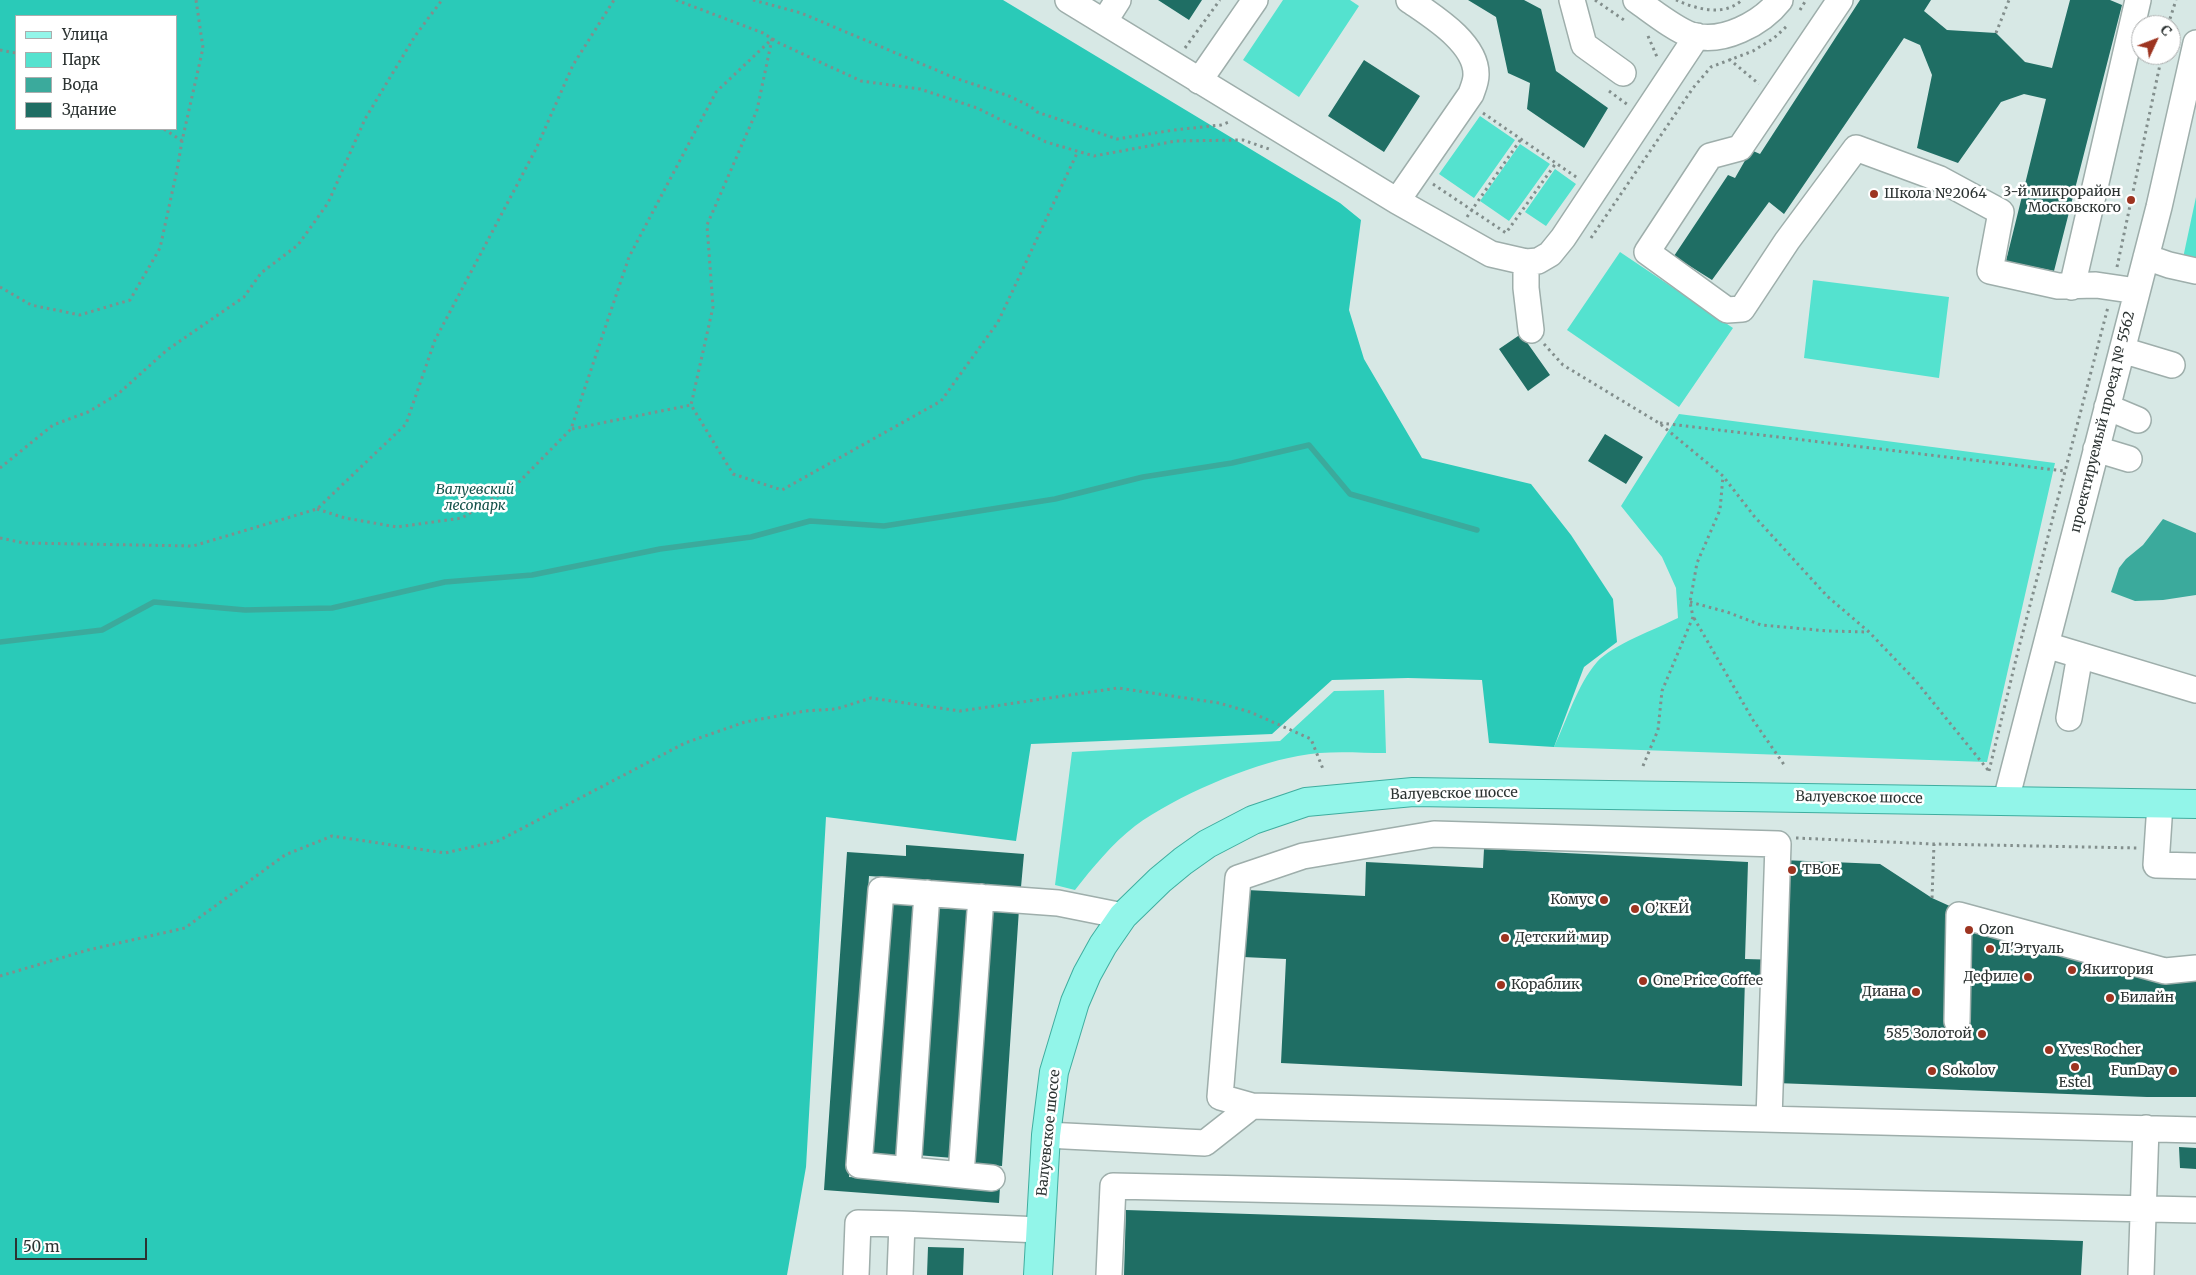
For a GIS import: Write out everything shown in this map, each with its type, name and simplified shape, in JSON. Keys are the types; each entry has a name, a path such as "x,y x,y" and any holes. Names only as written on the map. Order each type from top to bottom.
{"main road":[{"name":"Валуевское шоссе","path":"1038,1275 1046,1136 1054,1072 1076,1002 1103,945 1123,916 1160,880 1207,844 1253,820 1306,802 1413,792 2196,804"}],"street":[{"path":"1068,0 1397,201 1487,260 1538,261 1550,254 1563,238 1697,36"},
{"path":"1104,22 1118,0"},
{"path":"1199,81 1255,0"},
{"path":"1397,201 1472,94 1476,76 1473,60 1460,41 1409,0"},
{"path":"1572,0 1584,45 1623,73"},
{"path":"1636,0 1690,35 1697,36 1714,36 1736,32 1766,16 1780,0"},
{"path":"1840,0 1740,148 1710,156 1647,252 1727,310 1742,309 1787,241 1856,148 1940,178 2001,212 1990,271 2058,286 2096,285 2125,290"},
{"path":"2072,287 2138,0"},
{"name":"проектируемый проезд № 5562","path":"2006,800 2122,350 2125,290 2146,257 2195,52"},
{"path":"2146,257 2169,265 2196,271"},
{"path":"1526,262 1525,278 1531,330"},
{"path":"2122,350 2172,365"},
{"path":"2107,407 2138,420"},
{"path":"2096,449 2129,459"},
{"path":"2046,645 2196,690"},
{"path":"2069,718 2080,655"},
{"path":"2160,804 2156,865 2196,866"},
{"path":"1769,1118 1778,844 1434,834 1303,856 1238,878 1220,1097 1252,1106 2196,1130"},
{"path":"992,1178 859,1165 881,890 1058,903 1123,916"},
{"path":"908,1170 927,893"},
{"path":"961,1175 981,897"},
{"path":"1958,1021 1959,915 2165,971 2196,968"},
{"path":"1046,1136 1204,1143 1252,1106"},
{"path":"2141,1275 2146,1128"},
{"path":"1109,1275 1113,1186 2196,1210"},
{"path":"856,1275 858,1223 1040,1230"},
{"path":"900,1275 902,1224"}],"path":[{"path":"0,287 31,305 80,315 130,300 160,248 178,170 182,141 203,48 196,0"},
{"path":"0,468 53,425 88,412 118,394 167,350 244,297 261,273 298,245 328,203 365,119 415,36 442,0"},
{"path":"0,538 24,543 193,546 317,508 406,424 435,340 536,149 573,65 614,0"},
{"path":"676,0 763,33 861,81 920,89 977,108 1046,142 1094,156 1176,141 1243,140 1271,150"},
{"path":"753,0 801,14 955,78 1009,96 1030,106 1037,112 1117,140 1174,130 1221,125 1233,120"},
{"path":"1182,54 1220,0"},
{"path":"1676,0 1693,8 1725,10 1742,0"},
{"path":"1996,33 2009,0"},
{"path":"2171,15 2176,0"},
{"path":"317,508 345,518 397,527 462,518 518,483 571,429 629,257 716,92 772,39"},
{"path":"772,39 757,110 706,225 713,307 691,405 733,474 782,490 941,401 998,322 1078,151"},
{"path":"0,50 15,53"},
{"path":"1531,330 1562,365 1659,423 1723,476 1754,516 1827,596 1869,632 1915,680 1989,771 2065,471 2125,290 2160,65"},
{"path":"1482,112 1580,180"},
{"path":"166,130 182,141"},
{"path":"1463,222 1521,139"},
{"path":"1425,179 1506,233 1556,163"},
{"path":"571,429 691,405"},
{"path":"1659,423 2065,471"},
{"path":"1723,476 1720,510 1697,563 1690,602 1693,617 1753,720 1785,766"},
{"path":"1690,602 1727,612 1761,625 1828,632 1869,632"},
{"path":"1643,766 1658,730 1662,691 1693,617"},
{"path":"0,976 88,950 185,928 285,855 332,836 445,853 498,840 685,743 745,722 836,709 871,698 960,711 1118,688 1174,695 1219,703 1250,712 1311,739 1323,769"},
{"path":"1932,898 1934,844"}],"green space":[{"name":"Валуевский лесопарк","path":"0,0 1003,0 1340,203 1361,220 1349,310 1364,359 1422,458 1531,484 1571,535 1613,599 1617,642 1584,667 1554,747 1489,743 1482,680 1408,678 1332,680 1272,734 1031,744 1016,841 826,817 806,1167 787,1275 0,1275"},
{"path":"1283,0 1350,0 1359,6 1299,97 1243,60"},
{"path":"1480,116 1515,140 1474,198 1439,174"},
{"path":"1520,144 1550,164 1509,221 1480,201"},
{"path":"1555,169 1576,184 1546,226 1525,212"},
{"path":"2196,197 2196,262 2183,258"},
{"path":"1620,252 1733,328 1679,407 1567,330"},
{"path":"1813,280 1949,297 1939,378 1804,358"},
{"path":"1679,414 2055,463 1987,762 1554,747 1578,692 1597,662 1623,644 1678,618 1676,588 1662,557 1621,506"},
{"path":"1384,690 1386,753 1331,752 1309,754 1278,760 1235,774 1191,793 1135,826 1103,856 1075,890 1055,885 1072,752 1280,741 1334,691"}],"water":[{"path":"2163,519 2196,533 2196,595 2163,600 2135,601 2111,592 2119,568 2126,559 2143,545"}],"building":[{"path":"1158,0 1202,0 1189,20"},
{"path":"1468,0 1524,0 1541,9 1556,71 1608,108 1584,148 1527,109 1530,83 1508,73 1496,17"},
{"path":"1860,0 1931,0 1924,11 1947,30 1996,33 2025,62 2052,68 2070,0 2110,0 2122,5 2054,271 2006,261 2046,99 2024,94 2001,102 1958,163 1917,148 1932,75 1920,45 1904,38 1784,214 1769,202 1712,280 1674,256 1728,175 1735,178 1751,150 1760,154"},
{"path":"1364,60 1420,96 1384,152 1328,116"},
{"path":"1521,334 1550,375 1528,391 1499,349"},
{"path":"1605,434 1643,457 1626,484 1588,461"},
{"path":"906,845 1024,854 1021,887 869,876 849,1177 1000,1187 999,1203 824,1190 847,852 906,856"},
{"path":"1484,849 1748,862 1745,959 1780,960 1782,860 1880,864 1932,898 2018,937 2112,960 2196,959 2196,1097 2147,1097 1776,1083 1779,979 1745,978 1742,1086 1281,1063 1286,959 1243,957 1247,890 1365,896 1366,862 1483,868"},
{"path":"885,903 919,906 902,1157 867,1155"},
{"path":"987,907 1019,909 1002,1166 969,1164"},
{"path":"934,908 971,910 953,1158 917,1155"},
{"path":"2179,1147 2196,1148 2196,1169 2180,1168"},
{"path":"1126,1210 2083,1241 2081,1275 1124,1275"},
{"path":"928,1247 964,1248 963,1275 927,1275"}],"waterway":[{"path":"0,642 102,630 154,602 245,610 332,608 445,582 532,575 660,549 751,537 810,521 884,526 1055,499 1143,477 1232,463 1309,445 1350,494 1477,530"}],"place":[{"name":"Школа №2064","path":"1874,194"},
{"name":"3-й микрорайон Московского","path":"2131,200"},
{"name":"ТВОЕ","path":"1792,870"},
{"name":"Комус","path":"1604,900"},
{"name":"О’КЕЙ","path":"1635,909"},
{"name":"Ozon","path":"1969,930"},
{"name":"Детский мир","path":"1505,938"},
{"name":"Л'Этуаль","path":"1990,949"},
{"name":"Якитория","path":"2072,970"},
{"name":"Дефиле","path":"2028,977"},
{"name":"One Price Coffee","path":"1643,981"},
{"name":"Кораблик","path":"1501,985"},
{"name":"Диана","path":"1916,992"},
{"name":"Билайн","path":"2110,998"},
{"name":"585 Золотой","path":"1982,1034"},
{"name":"Yves Rocher","path":"2049,1050"},
{"name":"Estel","path":"2075,1067"},
{"name":"Sokolov","path":"1932,1071"},
{"name":"FunDay","path":"2173,1071"}]}
